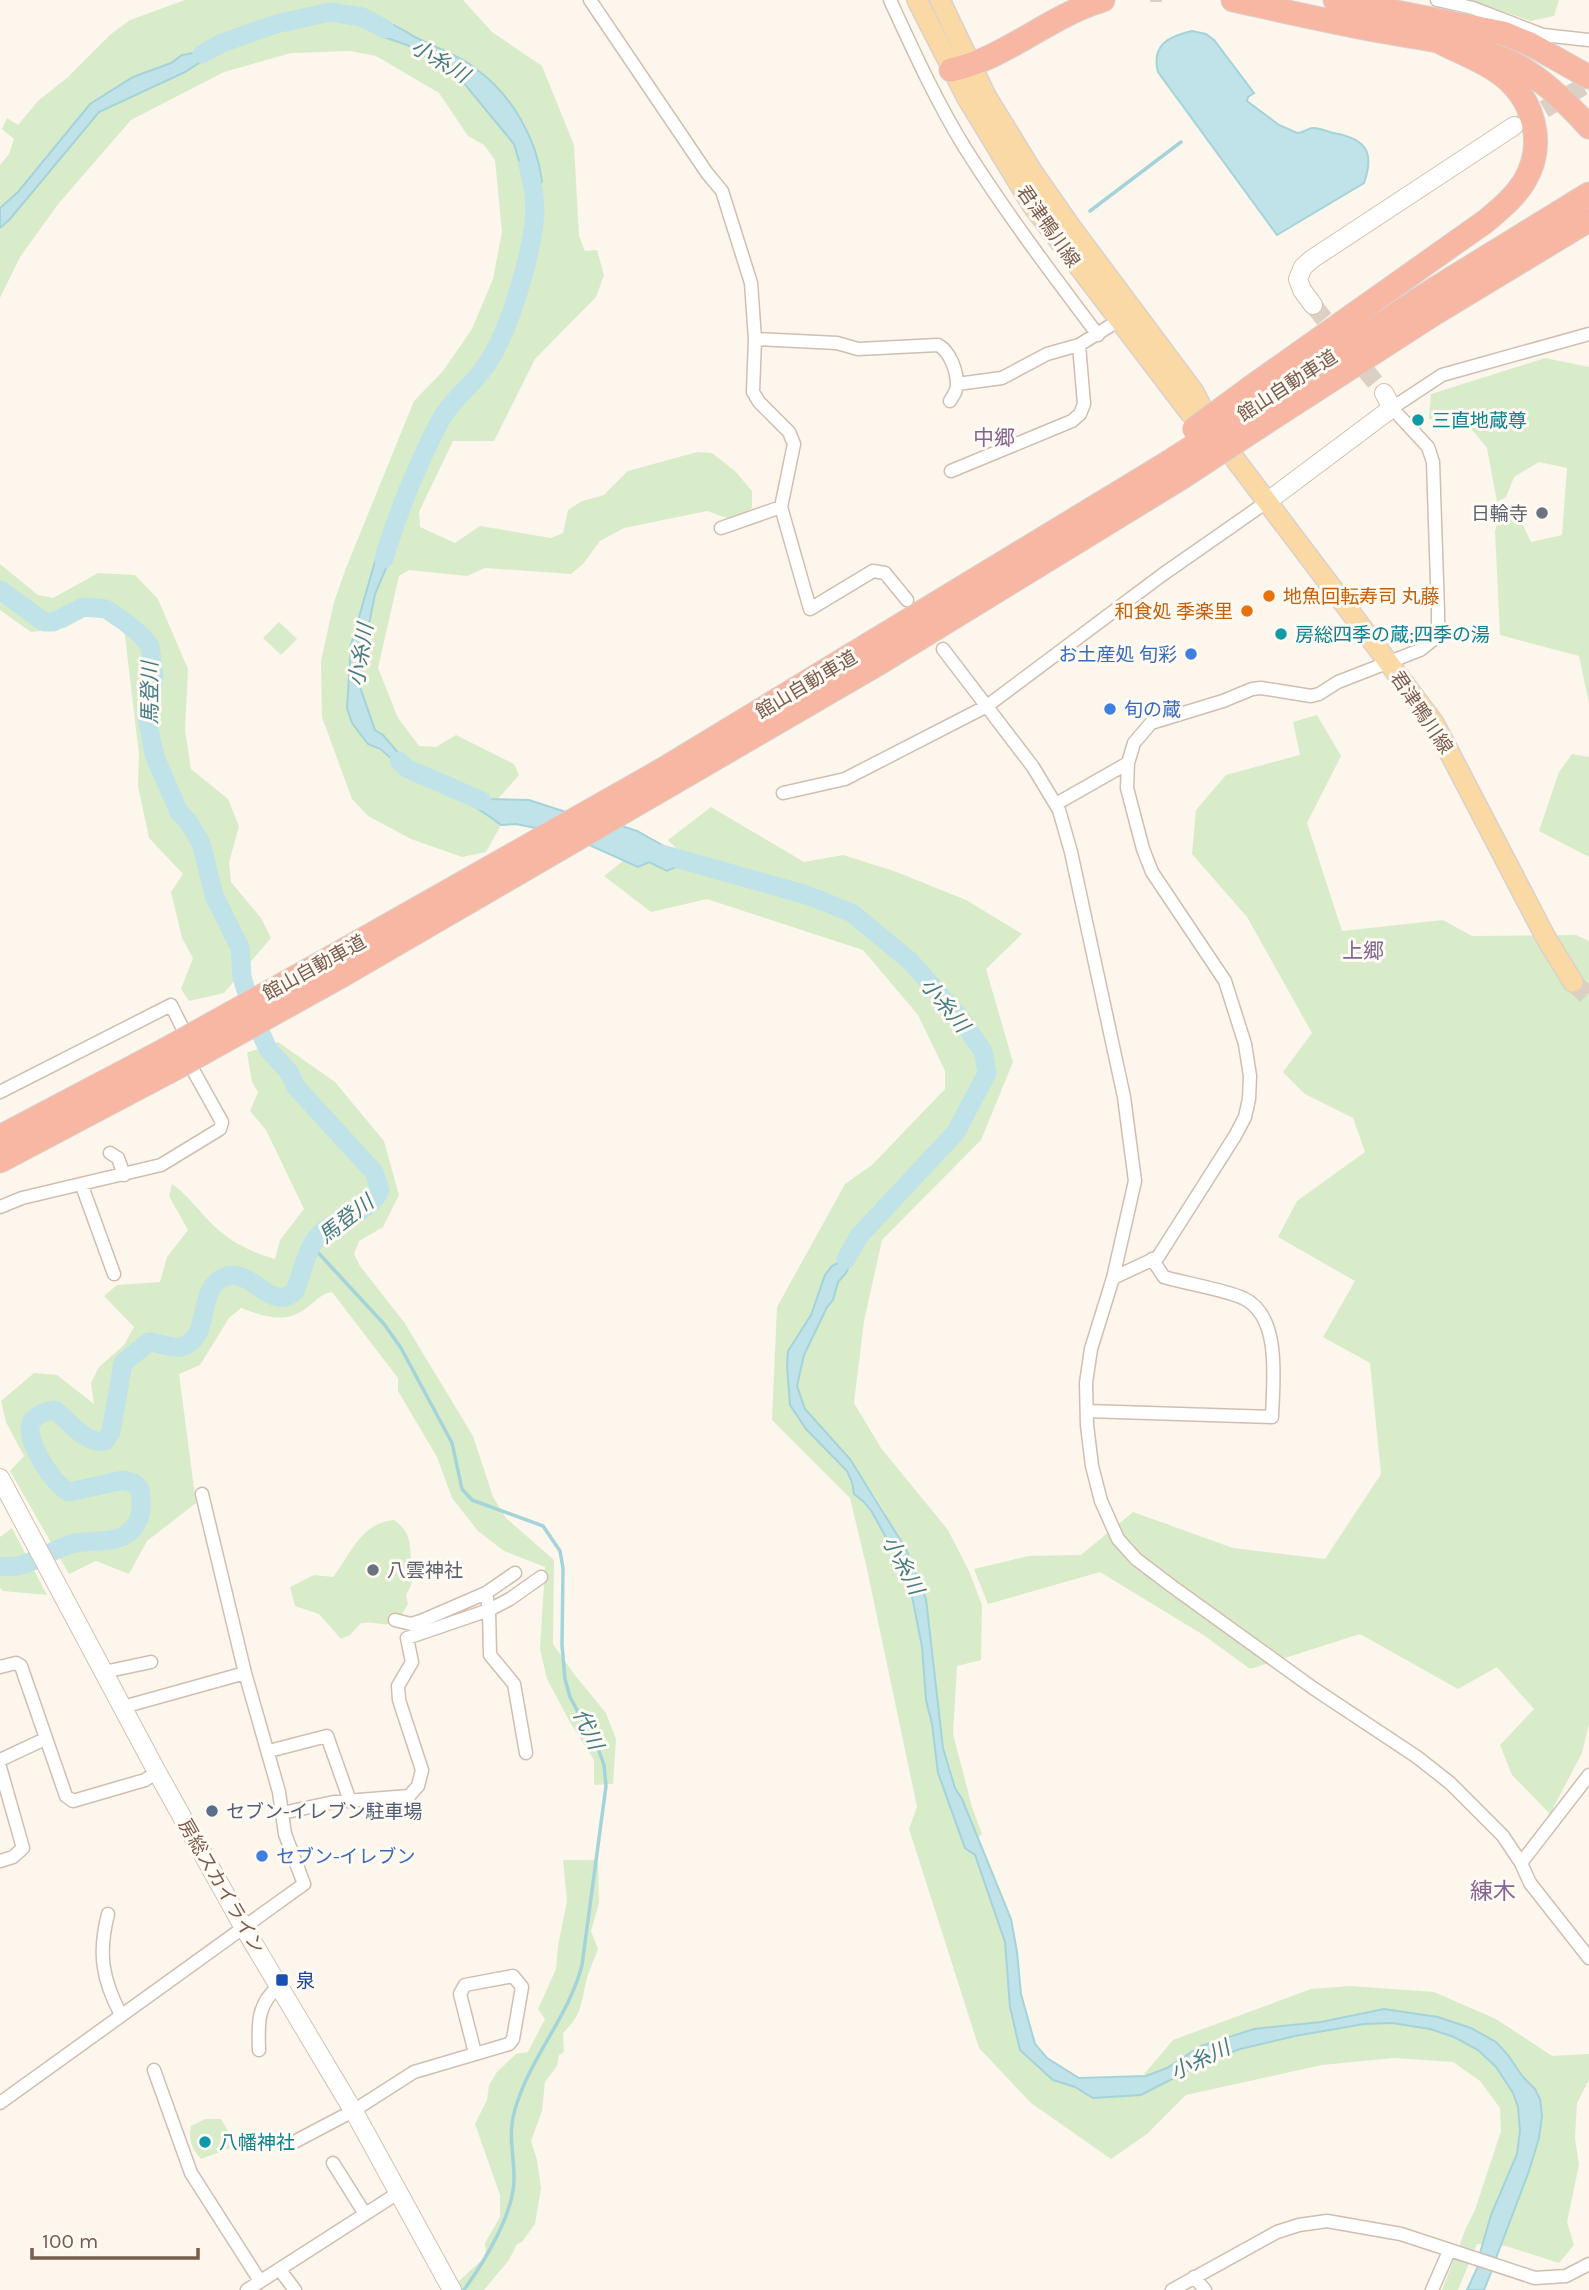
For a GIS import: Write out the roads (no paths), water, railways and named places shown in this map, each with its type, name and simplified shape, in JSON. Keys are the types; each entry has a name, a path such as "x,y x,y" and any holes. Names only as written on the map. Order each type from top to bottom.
{"highway":[{"path":"962,63 1027,18 1066,0"},
{"path":"962,63 1071,11 1103,0"},
{"path":"1233,0 1335,23 1440,42 1507,60 1546,86 1589,127"},
{"path":"1335,0 1503,33 1521,40 1589,78"},
{"path":"1460,24 1520,56 1558,81 1589,110"},
{"path":"1171,464 1262,403 1486,221 1510,200 1525,181 1534,158 1536,135 1528,105 1516,87 1498,72 1440,42"},
{"name":"館山自動車道","path":"0,1160 177,1063 337,966 667,778 876,665 1262,403 1444,283 1589,194"},
{"name":"館山自動車道","path":"1262,403 1432,315 1589,220"},
{"path":"1432,315 1589,231"},
{"name":"館山自動車道","path":"667,778 1036,544 1171,464"},
{"name":"館山自動車道","path":"0,1137 177,1063"}],"main road":[{"name":"君津鴨川線","path":"917,0 1071,228 1194,392 1213,430 1434,723 1546,938 1573,982"},
{"name":"君津鴨川線","path":"940,0 962,63 1032,205 1190,414 1213,430"}],"street":[{"path":"590,0 707,173 722,191 751,283 755,340 753,392 759,402 789,432 794,444 781,507 810,609 828,601 873,570 885,573 906,600"},
{"path":"890,0 928,81 963,145 1015,224 1098,335"},
{"path":"1437,0 1474,8 1543,35 1589,40"},
{"path":"1313,304 1302,290 1298,279 1303,267 1312,259 1514,126"},
{"path":"957,384 1002,378 1047,354 1079,345 1118,321"},
{"path":"783,793 845,779 987,706 1162,575 1268,500 1388,400 1442,375 1589,334"},
{"path":"755,340 837,343 858,349 938,345 945,348 951,358 957,384 950,401"},
{"path":"951,471 1072,421 1080,414 1084,404 1079,345"},
{"path":"1113,1278 1158,1257 1245,1117 1250,1076 1245,1044 1225,981 1152,872 1133,818 1127,788 1128,763 1134,743 1152,723 1252,689 1311,696 1319,694 1338,682 1420,650 1434,639 1438,629 1433,462 1428,447 1388,400"},
{"path":"722,528 781,507"},
{"path":"943,649 1033,767 1056,804 1071,852 1131,1138 1135,1181 1113,1278 1091,1349 1086,1384 1092,1466 1101,1501 1118,1539 1136,1559 1313,1688 1417,1756 1450,1783 1503,1836 1530,1882 1589,1958"},
{"path":"1056,804 1128,763"},
{"path":"0,1092 171,1005 182,1027"},
{"path":"0,1207 22,1199 161,1165 220,1129 222,1122 177,1063"},
{"path":"110,1153 118,1158 124,1175"},
{"path":"82,1185 114,1274"},
{"path":"1087,1410 1272,1417 1274,1347 1259,1310 1244,1298 1164,1278 1153,1259"},
{"name":"房総スカイライン","path":"0,1478 157,1772 452,2290"},
{"path":"0,2103 304,1884 285,1834 269,1751 245,1673 202,1494"},
{"path":"395,1620 411,1624 486,1593 515,1573"},
{"path":"282,1813 334,1802 409,1796 418,1786 422,1770 399,1700 398,1686 412,1662 407,1638 489,1610 541,1577"},
{"path":"486,1593 490,1655 514,1684 526,1753"},
{"path":"104,1672 151,1662"},
{"path":"0,1668 16,1663 22,1667 66,1796 73,1801 145,1780 157,1772"},
{"path":"123,1707 245,1673"},
{"path":"269,1751 327,1736 350,1801"},
{"path":"0,1760 45,1739"},
{"path":"0,1767 23,1848 13,1857 0,1861"},
{"path":"1521,1863 1589,1775"},
{"path":"108,1914 101,1950 104,1973 112,1999 121,2015"},
{"path":"296,2141 352,2111 414,2072 509,2044 513,2039 522,1987 513,1976 465,1985 460,1994 475,2053"},
{"path":"260,2050 260,2013 266,1996 279,1986"},
{"path":"154,2070 191,2173 260,2281"},
{"path":"333,2163 365,2214"},
{"path":"247,2290 398,2193"},
{"path":"1171,2290 1277,2232 1327,2221 1401,2234 1535,2277 1566,2276 1589,2264"},
{"path":"1432,2290 1452,2252"},
{"path":"280,2270 295,2290"},
{"path":"1194,2277 1205,2290"}],"water":[{"path":"364,15 390,23 453,55 488,79 511,104 528,133 542,182 534,190 523,174 514,144 463,82 407,45 381,36 362,20"},
{"path":"1192,31 1206,34 1214,40 1254,93 1247,101 1279,125 1297,133 1318,128 1360,143 1368,155 1364,183 1277,235 1158,72 1157,55 1164,43"},
{"path":"224,42 226,45 185,72 99,112 0,228 0,208 18,192 90,104 133,77 171,63 182,55"},
{"path":"390,536 389,561 375,594 360,670 363,679 360,687 375,730 383,735 400,755 420,769 420,774 408,772 380,749 368,744 352,723 347,708 351,645 382,537"},
{"path":"460,791 484,799 529,800 569,813 540,829 516,824 501,825 474,806"},
{"path":"622,826 637,831 685,858 687,862 667,871 649,862 638,867 589,845"},
{"path":"859,1236 846,1273 838,1282 833,1300 804,1355 797,1386 805,1409 850,1459 906,1549 926,1599 943,1748 955,1788 962,1799 1011,1919 1021,1994 1035,2044 1047,2058 1079,2078 1146,2076 1167,2068 1201,2046 1254,2029 1321,2022 1384,2009 1438,2017 1471,2028 1496,2042 1508,2055 1535,2089 1540,2099 1542,2116 1539,2138 1529,2171 1496,2258 1480,2253 1491,2215 1517,2154 1520,2131 1518,2107 1513,2093 1496,2067 1478,2050 1454,2037 1430,2029 1392,2023 1364,2024 1240,2049 1203,2063 1141,2095 1093,2098 1075,2087 1053,2080 1020,2050 1010,2007 1005,1942 975,1855 965,1848 938,1773 926,1700 922,1647 912,1596 903,1568 872,1512 854,1494 847,1471 806,1429 790,1405 788,1351 811,1315 825,1275 832,1266 842,1261"},
{"path":"1478,2266 1492,2270 1484,2290 1467,2290"}],"waterway":[{"name":"小糸川","path":"202,54 222,43 276,24 330,12 362,17 385,29"},
{"path":"1090,211 1181,142"},
{"name":"小糸川","path":"384,559 395,523 440,421 484,368 510,315 524,271 533,229 535,212 528,165"},
{"name":"馬登川","path":"0,590 44,622 53,622 83,607 106,609 141,635 150,646 154,677 147,718 155,757 179,812 201,843 214,895 240,948 242,977 254,1018 268,1049 289,1072 296,1087 374,1172 380,1190 369,1205 319,1235 308,1254 295,1291 286,1297 277,1297 240,1276 230,1275 212,1287 200,1327 190,1342 181,1347 149,1342 123,1363 111,1432 105,1441 85,1436 55,1410 36,1417 30,1427 33,1444 49,1473 63,1488 69,1492 123,1480 134,1483 140,1489 140,1513 133,1528 117,1539 71,1544 18,1566 0,1566"},
{"name":"小糸川","path":"399,761 406,768 482,801"},
{"name":"小糸川","path":"661,854 807,895 852,913 910,961 958,1015 983,1051 987,1073 956,1132 859,1236 846,1259"},
{"name":"代川","path":"312,1246 384,1324 401,1348 452,1443 462,1489 472,1500 543,1526 560,1551 563,1568 562,1645 565,1679 570,1697 604,1765 606,1786 582,1965 569,2000 518,2100 511,2131 513,2193 489,2252 464,2290"}],"tunnel":[{"path":"1521,123 1589,83"},
{"path":"1313,305 1384,393"},
{"path":"1573,982 1589,997"}],"place":[{"name":"三直地蔵尊","path":"1418,420"},
{"name":"日輪寺","path":"1542,513"},
{"name":"地魚回転寿司 丸藤","path":"1269,596"},
{"name":"和食処 季楽里","path":"1247,611"},
{"name":"房総四季の蔵;四季の湯","path":"1281,634"},
{"name":"お土産処 旬彩","path":"1191,654"},
{"name":"旬の蔵","path":"1110,709"},
{"name":"八雲神社","path":"373,1570"},
{"name":"セブン-イレブン駐車場","path":"212,1811"},
{"name":"セブン-イレブン","path":"262,1856"},
{"name":"泉","path":"282,1980"},
{"name":"八幡神社","path":"205,2142"}],"district":[{"name":"中郷","path":"994,438"},
{"name":"上郷","path":"1363,951"},
{"name":"練木","path":"1493,1891"}]}
